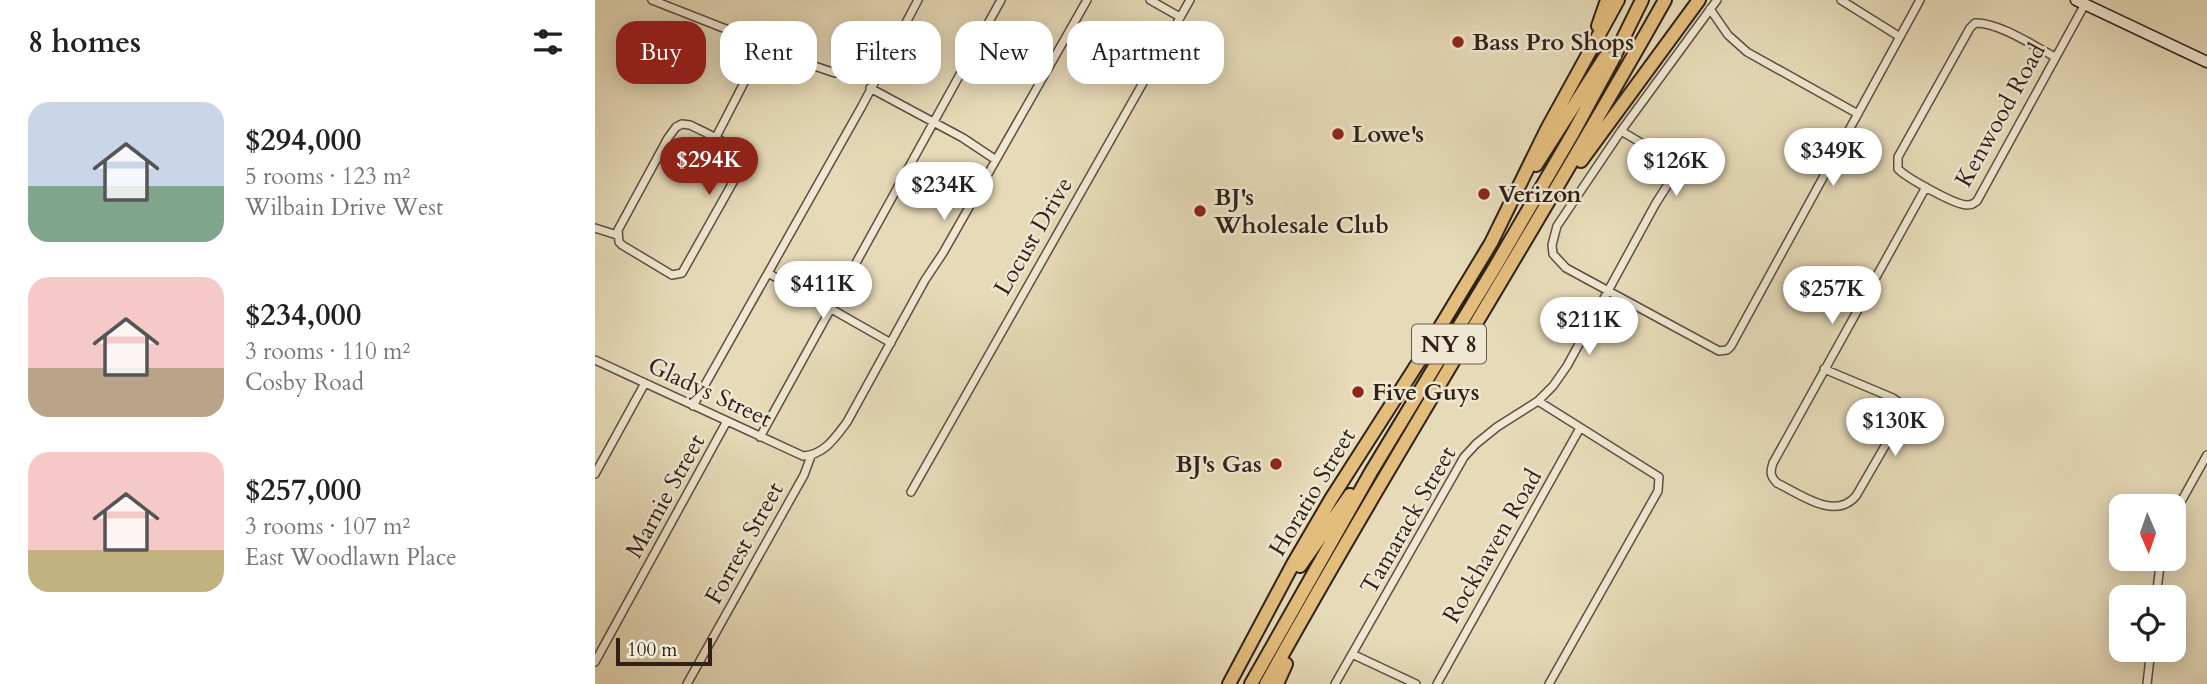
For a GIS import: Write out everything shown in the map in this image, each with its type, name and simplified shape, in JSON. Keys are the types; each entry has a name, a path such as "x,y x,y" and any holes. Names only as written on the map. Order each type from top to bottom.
{"highway":[{"path":"1585,60 1607,0"},
{"path":"1585,60 1618,0"},
{"name":"NY 8","path":"1251,684 1371,472 1519,226 1605,74 1642,0"},
{"name":"NY 8","path":"1266,684 1397,453 1616,89 1665,0"},
{"path":"1535,223 1699,0"},
{"path":"1505,214 1571,108 1635,13"},
{"name":"Horatio Street","path":"1229,684 1331,499 1491,243 1585,60"},
{"path":"1257,630 1343,505 1371,472"},
{"path":"1277,684 1313,603"}],"main road":[{"path":"2080,2 2207,62"}],"street":[{"path":"653,0 720,27"},
{"path":"693,406 862,106 918,0"},
{"path":"760,437 1001,0"},
{"path":"811,456 833,441 847,422 1087,0"},
{"path":"1150,0 1181,17"},
{"name":"Locust Drive","path":"911,492 1191,0"},
{"path":"1717,0 1621,131 1557,226 1552,245 1553,254 1566,268 1713,349 1724,351 1731,346 1920,0"},
{"path":"1841,0 1900,37"},
{"name":"Kenwood Road","path":"1926,187 1967,205 1977,201 2055,57 2080,2"},
{"path":"1710,9 1728,35 1747,52 1858,114"},
{"path":"1824,369 1895,399 1903,410 1856,496 1851,503 1843,507 1829,507 1819,503 1777,483 1770,473 1824,369 1926,187 1898,169 1898,158 1975,23 1983,22 2055,57"},
{"path":"715,139 743,84"},
{"path":"870,88 963,138 996,160"},
{"path":"595,228 617,235 622,245 672,275 682,273 741,168 739,154 690,125 682,124 676,127 617,235"},
{"name":"Tamarack Street","path":"1335,684 1464,457 1497,427 1538,401 1553,386 1567,366 1675,172 1672,161 1621,131"},
{"path":"768,274 891,344"},
{"name":"Gladys Street","path":"595,360 760,437 803,456 811,456"},
{"path":"595,474 645,383"},
{"path":"1538,401 1659,477 1659,486 1549,684"},
{"name":"Marnie Street","path":"595,662 727,421"},
{"name":"Rockhaven Road","path":"1437,684 1580,428"},
{"path":"2185,494 2207,455"},
{"name":"Forrest Street","path":"687,684 804,475 811,456"},
{"path":"1352,654 1416,684"},
{"path":"2147,684 2150,662"}],"place":[{"name":"Bass Pro Shops","path":"1458,42"},
{"name":"Lowe's","path":"1338,134"},
{"name":"Verizon","path":"1484,194"},
{"name":"BJ's Wholesale Club","path":"1200,211"},
{"name":"Five Guys","path":"1358,392"},
{"name":"BJ's Gas","path":"1276,464"}]}
